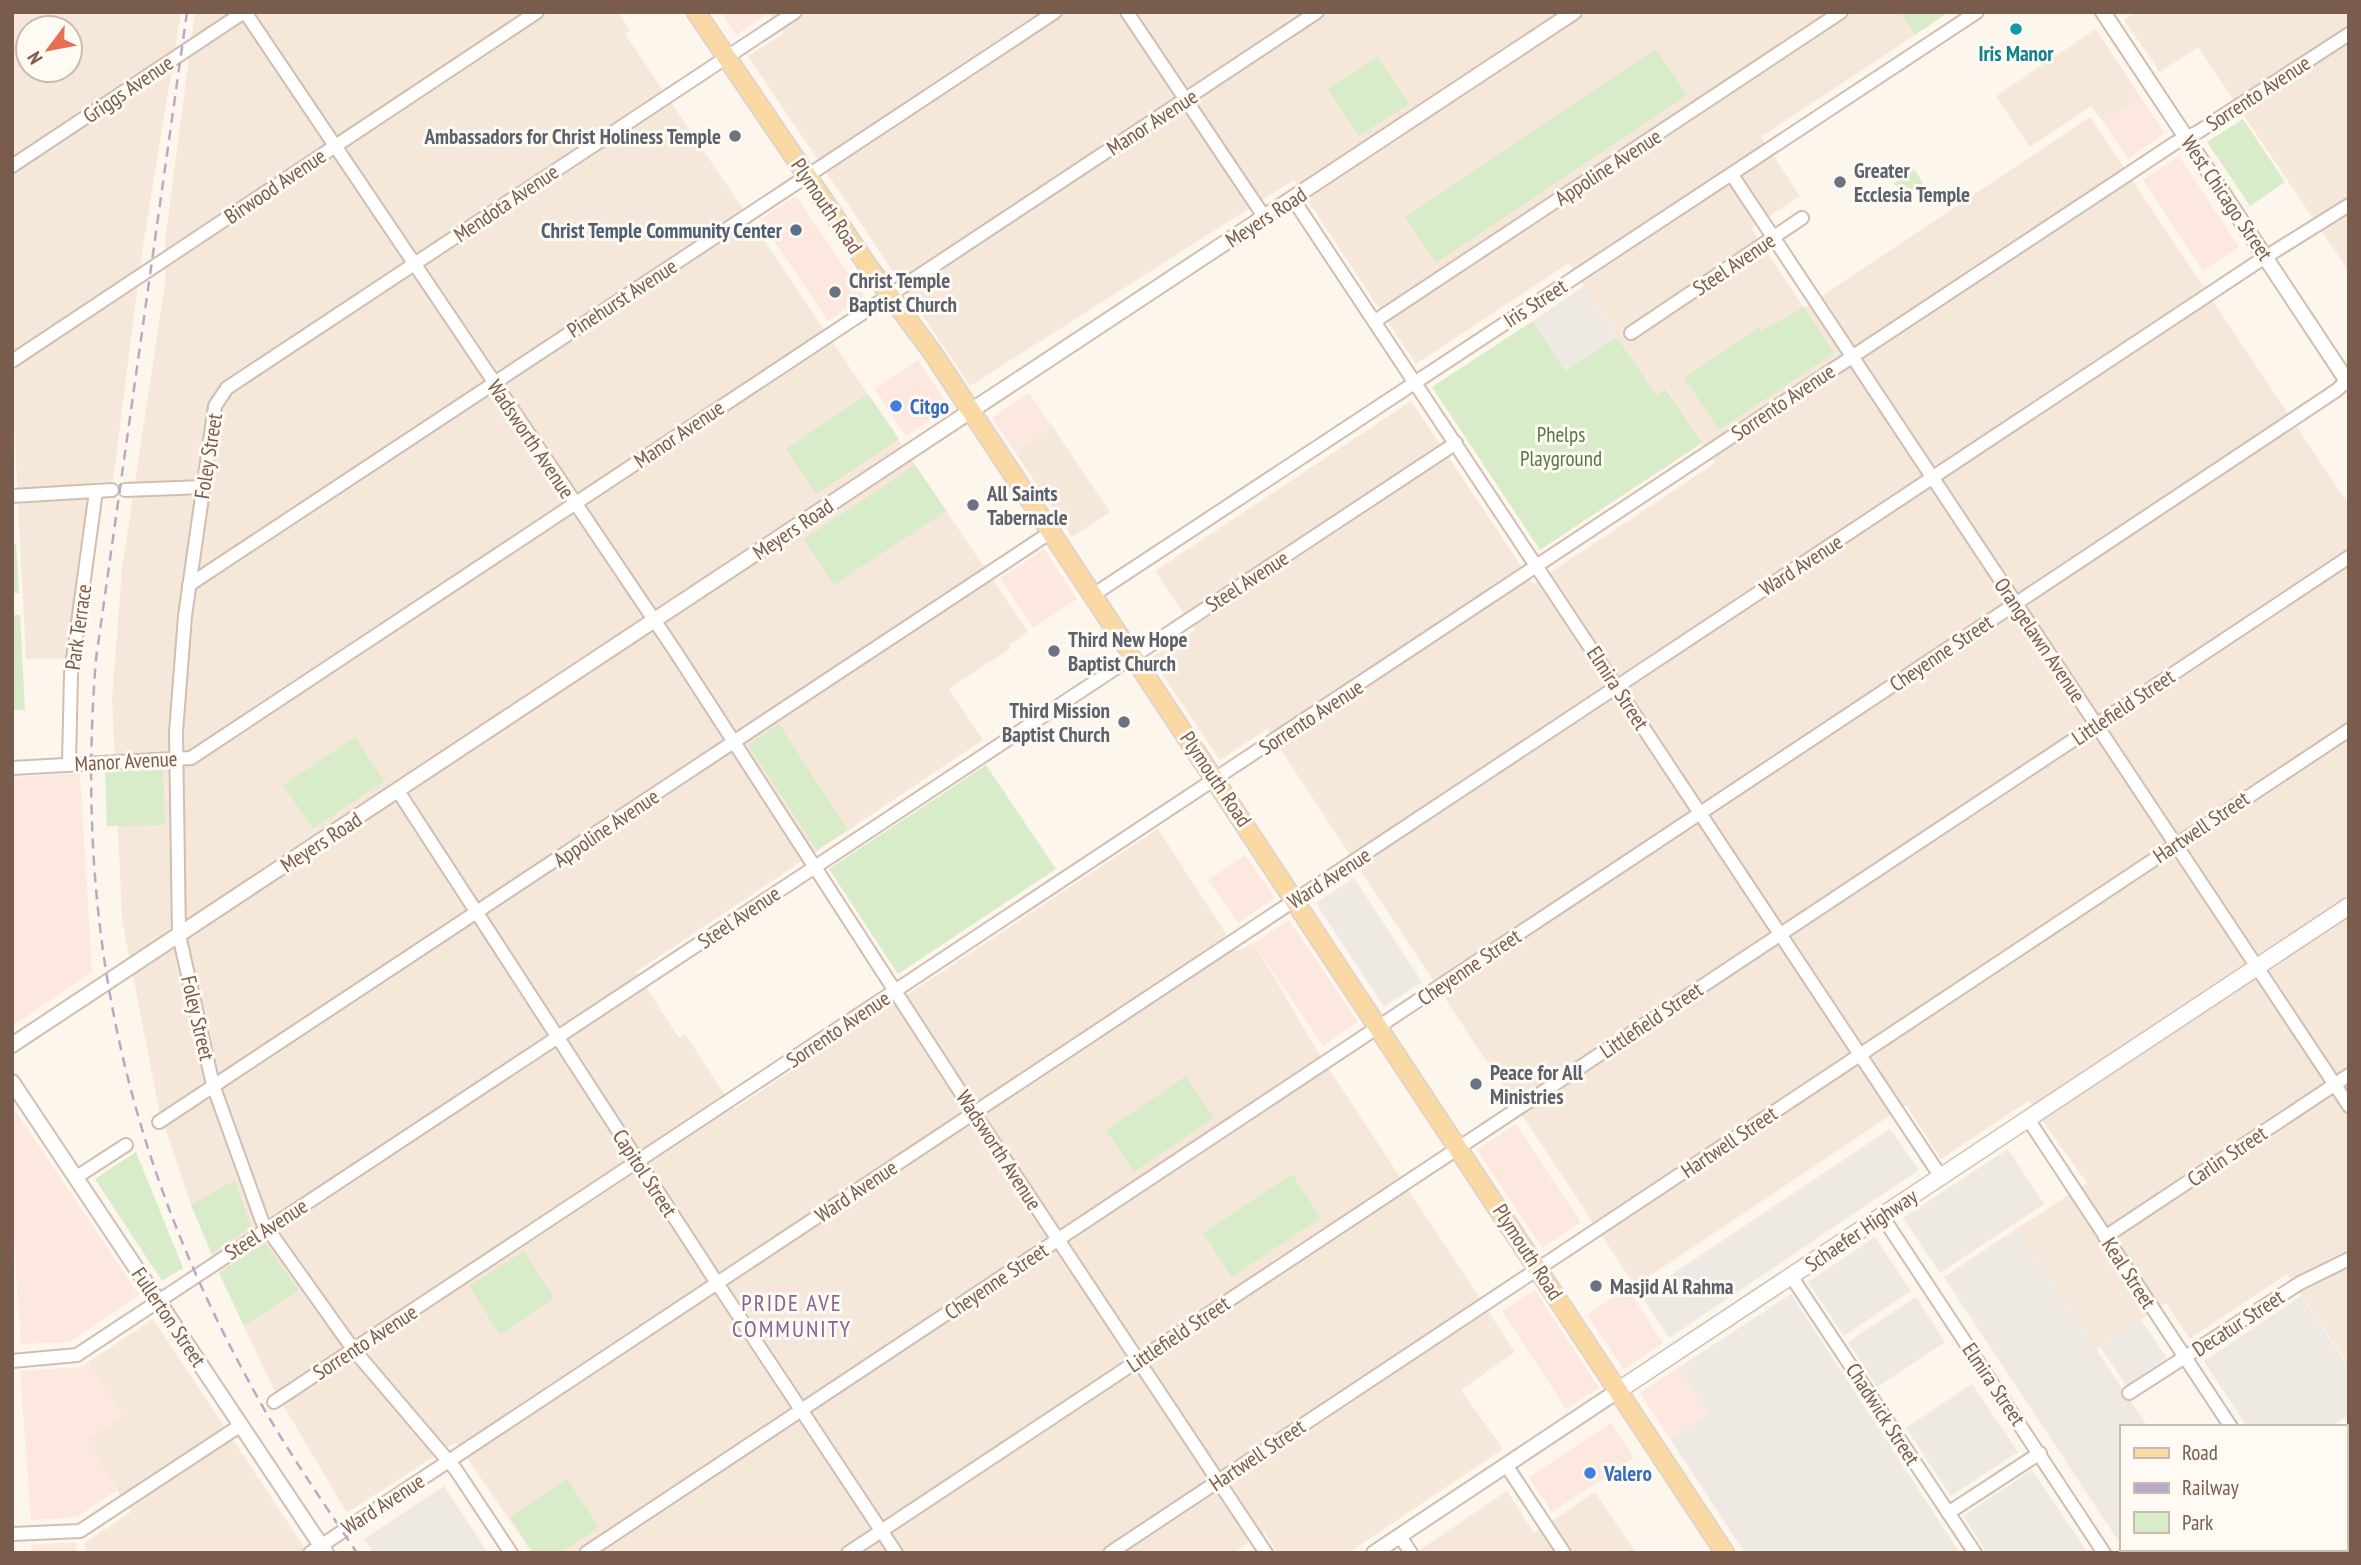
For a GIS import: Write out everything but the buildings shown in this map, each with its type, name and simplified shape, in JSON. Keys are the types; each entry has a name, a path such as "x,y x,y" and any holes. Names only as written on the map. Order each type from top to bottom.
{"main road":[{"name":"Plymouth Road","path":"696,12 1052,532 1725,1553"},
{"name":"Schaefer Highway","path":"1619,1391 2349,906"}],"street":[{"name":"Wadsworth Avenue","path":"244,12 654,621 974,1113 1266,1553"},
{"name":"Griggs Avenue","path":"12,166 244,12"},
{"name":"Birwood Avenue","path":"12,361 537,12"},
{"name":"Mendota Avenue","path":"219,396 794,12"},
{"name":"Pinehurst Avenue","path":"190,585 1055,12"},
{"path":"1127,12 1265,218"},
{"name":"Manor Avenue","path":"12,768 191,758 1317,12"},
{"name":"Meyers Road","path":"12,1045 1265,218 1555,17 1574,12"},
{"name":"Appoline Avenue","path":"1375,321 1841,12"},
{"name":"Iris Street","path":"1093,595 1977,12"},
{"name":"West Chicago Street","path":"2107,14 2348,381"},
{"name":"Sorrento Avenue","path":"274,1402 1853,355 2349,34"},
{"name":"Orangelawn Avenue","path":"1732,175 2349,1106"},
{"name":"Elmira Street","path":"1293,199 1941,1177"},
{"name":"Ward Avenue","path":"319,1550 717,1283 2266,257 2349,205"},
{"name":"Steel Avenue","path":"1631,333 1802,218"},
{"name":"Cheyenne Street","path":"586,1553 2348,381"},
{"name":"Foley Street","path":"219,396 215,406 190,585 176,732 180,935 214,1086 267,1228 353,1349 449,1462 511,1553"},
{"name":"Steel Avenue","path":"12,1361 74,1356 1456,443"},
{"path":"12,495 203,486"},
{"name":"Park Terrace","path":"69,763 71,674 96,491"},
{"name":"Appoline Avenue","path":"159,1122 1052,532"},
{"name":"Littlefield Street","path":"848,1553 2349,557"},
{"name":"Hartwell Street","path":"1110,1553 2349,730"},
{"name":"Capitol Street","path":"398,791 895,1553"},
{"name":"Carlin Street","path":"2105,1237 2349,1075"},
{"name":"Fullerton Street","path":"12,1082 241,1425 319,1550"},
{"name":"Keal Street","path":"2028,1119 2230,1425"},
{"path":"75,1178 126,1145"},
{"name":"Elmira Street","path":"1882,1216 2104,1553"},
{"name":"Decatur Street","path":"2129,1393 2300,1283 2349,1259"},
{"name":"Chadwick Street","path":"1791,1276 1975,1553"},
{"name":"Schaefer Highway","path":"1374,1553 1619,1391"},
{"path":"12,1534 80,1531 241,1425"},
{"path":"1948,1513 2040,1453"},
{"path":"1506,1465 1564,1553"},
{"path":"1400,1535 1411,1553"}],"shaded area":[{"path":"12,12 181,12 141,259 113,481 89,483 66,658 26,659 12,384"},
{"path":"195,12 618,12 630,30 625,34 1028,632 1009,645 1011,648 949,689 983,740 636,972 679,1038 685,1034 734,1109 1158,829 1237,951 1254,943 1316,1049 1515,1352 1461,1390 1503,1449 1348,1553 1278,1553 1264,1532 1233,1553 532,1553 456,1442 347,1513 273,1388 219,1273 191,1205 159,1110 122,919 112,699 122,569 165,283 165,241"},
{"path":"720,12 769,12 769,13 736,35"},
{"path":"769,12 1900,12 1915,35 1761,137 1800,196 1751,228 1804,308 2090,117 2349,505 2349,1360 2346,1362 2287,1274 2190,1339 2166,1303 2096,1349 2016,1229 2087,1183 2028,1101 1941,1159 1906,1105 1635,1286 1267,729 1220,760 1151,658 1195,630 1155,571 1411,401 1533,584 1715,463 1667,389 1656,396 1569,263 1416,364 1294,180 970,386 748,56 784,33"},
{"path":"2135,12 2349,12 2349,272 2198,47 2160,72 2124,20"},
{"path":"2096,29 2141,98 2104,123 2091,106 2030,147 1996,96"},
{"path":"2141,98 2165,133 2128,159 2104,123"},
{"path":"2179,156 2239,247 2203,271 2143,180"},
{"path":"796,196 864,296 828,321 760,220"},
{"path":"1584,286 1617,337 1565,371 1533,321"},
{"path":"918,360 949,407 906,436 875,389"},
{"path":"1029,393 1052,426 1015,452 992,418"},
{"path":"1052,426 1110,512 1072,537 1015,452"},
{"path":"1044,549 1077,599 1033,628 1000,578"},
{"path":"80,773 92,972 12,1026 12,777"},
{"path":"1245,855 1275,898 1238,923 1208,880"},
{"path":"1354,878 1422,982 1384,1007 1316,903"},
{"path":"1289,920 1358,1022 1323,1046 1254,943"},
{"path":"12,1106 139,1295 70,1342 21,1344 12,1212"},
{"path":"1516,1124 1581,1222 1542,1248 1477,1150"},
{"path":"1890,1129 1919,1170 1669,1338 1641,1295"},
{"path":"2008,1149 2044,1204 1940,1273 1903,1218"},
{"path":"2016,1229 2147,1425 2120,1425 2120,1543 1944,1277"},
{"path":"1875,1237 1911,1291 1844,1336 1808,1282"},
{"path":"1627,1288 1663,1343 1624,1369 1587,1315"},
{"path":"1535,1290 1599,1388 1566,1409 1502,1311"},
{"path":"1791,1294 1960,1553 1745,1553 1670,1439 1708,1414 1678,1368"},
{"path":"2301,1296 2345,1362 2349,1360 2349,1415 2334,1425 2246,1425 2204,1361"},
{"path":"1916,1297 1945,1342 1877,1387 1848,1342"},
{"path":"153,1319 308,1553 85,1553 85,1543 131,1512 86,1440 123,1416 88,1362"},
{"path":"2141,1319 2167,1358 2126,1385 2100,1347"},
{"path":"88,1362 123,1416 86,1440 117,1490 77,1517 31,1520 20,1371 80,1367"},
{"path":"1678,1368 1708,1414 1670,1439 1640,1393"},
{"path":"1972,1384 2018,1452 1951,1496 1906,1428"},
{"path":"1611,1423 1634,1458 1552,1512 1529,1477"},
{"path":"2349,1440 2349,1553 2158,1553 2347,1551"},
{"path":"2032,1470 2088,1553 1987,1553 1963,1516"},
{"path":"444,1486 488,1553 374,1553 364,1539"},
{"path":"1507,1491 1534,1533 1595,1492 1636,1553 1415,1553"},
{"path":"76,1542 77,1553 32,1553 31,1545"}],"green space":[{"path":"1900,12 1949,12 1915,35"},
{"path":"1656,49 1687,95 1436,263 1405,217"},
{"path":"1378,57 1409,104 1359,136 1328,89"},
{"path":"2243,119 2285,182 2250,206 2207,142"},
{"path":"1914,169 1923,183 1903,196 1894,183"},
{"path":"1804,307 1834,353 1719,430 1684,378 1758,328 1761,331"},
{"name":"Phelps Playground","path":"1533,321 1565,371 1617,337 1656,395 1666,389 1702,443 1540,550 1432,387"},
{"path":"868,394 899,439 816,494 786,449"},
{"path":"915,465 946,511 834,585 804,539"},
{"path":"12,544 16,544 19,593 12,593"},
{"path":"12,615 20,615 25,710 12,710"},
{"path":"779,724 848,830 817,850 748,745"},
{"path":"355,737 384,781 313,829 283,785"},
{"path":"986,765 1056,869 898,974 829,869"},
{"path":"163,769 165,825 107,826 105,772"},
{"path":"1186,1076 1214,1118 1134,1172 1106,1130"},
{"path":"136,1152 183,1268 162,1281 95,1179"},
{"path":"1292,1174 1321,1218 1232,1277 1203,1233"},
{"path":"235,1180 251,1227 212,1253 191,1205"},
{"path":"265,1243 299,1290 244,1326 219,1273"},
{"path":"524,1251 554,1298 500,1335 469,1286"},
{"path":"567,1479 599,1527 560,1553 533,1553 510,1517"}],"railway":[{"path":"187,12 96,659 91,755 93,849 102,940 117,1030 139,1118 168,1205 204,1292 272,1423 357,1553"}],"place":[{"name":"Iris Manor","path":"2016,29"},
{"name":"Ambassadors for Christ Holiness Temple","path":"735,136"},
{"name":"Greater Ecclesia Temple","path":"1840,182"},
{"name":"Christ Temple Community Center","path":"796,230"},
{"name":"Christ Temple Baptist Church","path":"835,292"},
{"name":"Citgo","path":"896,406"},
{"name":"All Saints Tabernacle","path":"973,505"},
{"name":"Third New Hope Baptist Church","path":"1054,651"},
{"name":"Third Mission Baptist Church","path":"1124,722"},
{"name":"Peace for All Ministries","path":"1476,1084"},
{"name":"Masjid Al Rahma","path":"1596,1286"},
{"name":"Valero","path":"1590,1473"}],"district":[{"name":"PRIDE AVE COMMUNITY","path":"792,1315"}]}
